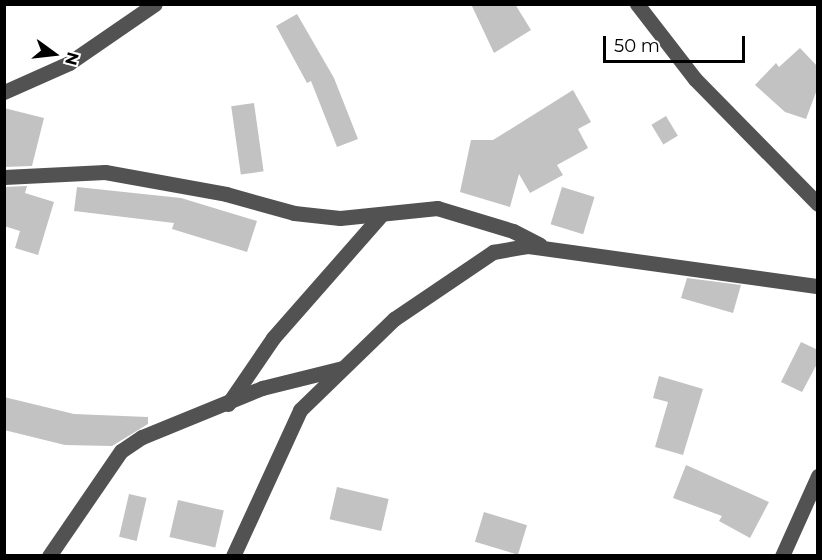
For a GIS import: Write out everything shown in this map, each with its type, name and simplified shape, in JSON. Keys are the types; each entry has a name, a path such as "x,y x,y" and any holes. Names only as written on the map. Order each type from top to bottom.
{"street":[{"path":"4,92 69,63 155,4"},
{"path":"637,4 695,79 818,204"},
{"path":"4,177 105,172 226,194 294,213 340,218 437,208 513,231 548,249"},
{"path":"228,404 273,338 381,215"},
{"path":"233,555 300,410 394,319 493,252 511,246 548,249 818,286"},
{"path":"49,555 121,451 142,437 228,404 262,388 344,368"},
{"path":"782,555 818,476"}],"building":[{"path":"471,4 515,4 531,30 494,53"},
{"path":"297,14 334,78 358,139 337,147 311,81 307,83 276,26"},
{"path":"800,48 818,67 818,87 806,119 785,112 755,85 776,63 779,67"},
{"path":"573,90 591,122 578,129 588,148 557,165 563,175 530,193 519,174 510,207 460,192 471,140 493,140"},
{"path":"254,103 264,171 241,175 231,106"},
{"path":"4,108 44,118 32,166 4,167"},
{"path":"666,116 678,136 663,144 651,125"},
{"path":"27,186 25,193 54,202 38,255 15,248 20,231 4,226 4,187"},
{"path":"77,187 181,198 257,221 247,252 172,229 174,223 74,211"},
{"path":"562,187 595,197 583,234 551,224"},
{"path":"687,278 741,285 733,313 681,298"},
{"path":"801,342 818,350 818,362 802,392 781,382"},
{"path":"659,376 703,389 683,455 655,447 668,402 653,398"},
{"path":"4,397 74,414 148,417 148,424 112,446 65,445 4,430"},
{"path":"686,465 769,502 750,538 719,521 722,516 673,498"},
{"path":"337,487 389,499 381,531 330,519"},
{"path":"129,494 147,498 137,541 119,537"},
{"path":"178,500 224,511 215,548 169,537"},
{"path":"484,512 527,525 518,555 475,542"}]}
